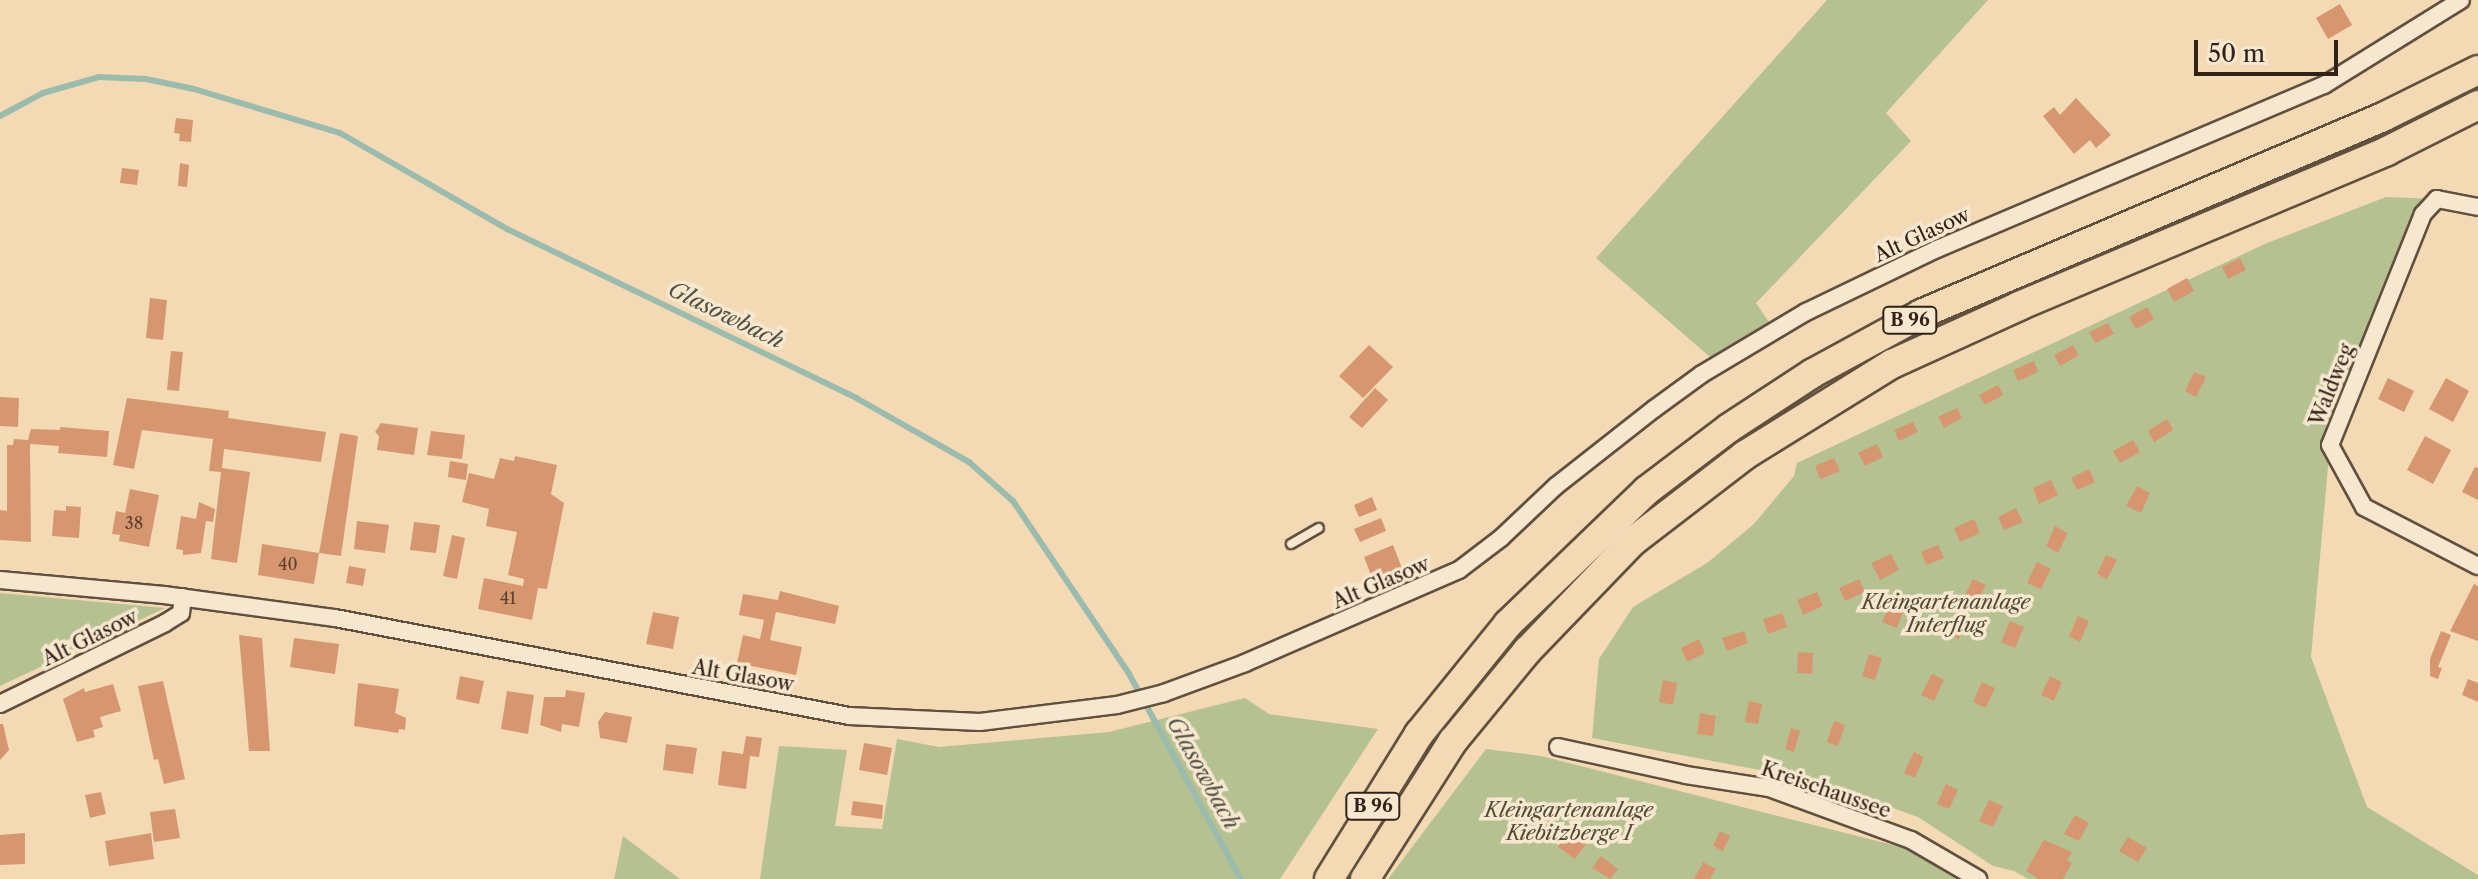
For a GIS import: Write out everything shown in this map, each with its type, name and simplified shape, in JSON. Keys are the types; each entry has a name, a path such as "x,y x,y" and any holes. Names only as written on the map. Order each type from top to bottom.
{"highway":[{"name":"B 96","path":"1329,879 1428,724 1508,624 1603,530 1686,460 1813,373 1921,314 2383,117 2478,70"},
{"name":"B 96","path":"1365,879 1453,741 1527,651 1633,541 1745,455 1836,396 1952,336 2387,151 2478,105"}],"street":[{"name":"Alt Glasow","path":"0,580 183,597 335,618 849,716 980,722 1058,715 1117,705 1164,693 1271,652 1459,570 1501,538 1556,486 1654,409 1702,374 1806,312 1937,249 2324,85 2461,0"},
{"name":"Waldweg","path":"2478,207 2437,199 2423,214 2330,445 2364,507 2478,566"},
{"name":"Alt Glasow","path":"0,704 165,623 181,613 183,597"},
{"name":"Kreischaussee","path":"1558,747 1686,775 1769,788 1911,840 1978,879"}],"lane":[{"path":"1291,544 1319,528"}],"green space":[{"path":"1827,0 1988,0 1886,113 1911,141 1756,303 1769,322 1710,357 1596,258"},
{"name":"Kleingartenanlage Interflug","path":"2386,197 2437,199 2330,445 2311,657 2367,807 2478,875 2478,879 2028,879 2014,871 1993,866 1918,817 1817,781 1592,738 1599,659 1633,607 1707,563 1754,524 1794,476 1797,463 2267,243"},
{"path":"0,593 165,608 0,686"},
{"path":"1245,698 1269,714 1378,729 1280,879 760,879 779,746 847,750 835,826 882,829 897,739 939,747 1109,732"},
{"name":"Kleingartenanlage Kiebitzberge I","path":"1486,749 1541,756 1909,849 1960,879 1388,879"},
{"path":"623,836 660,864 680,879 614,879"}],"building":[{"path":"2340,4 2352,25 2328,39 2316,18"},
{"path":"2076,98 2111,135 2096,148 2090,140 2074,154 2043,116 2054,107 2060,115"},
{"path":"176,118 193,120 191,142 179,141 180,134 174,133"},
{"path":"180,163 189,165 187,187 178,186"},
{"path":"122,168 139,170 137,185 120,183"},
{"path":"2240,258 2246,270 2228,279 2222,267"},
{"path":"2187,278 2194,291 2174,302 2167,289"},
{"path":"150,298 167,300 163,340 146,338"},
{"path":"2147,307 2154,319 2136,329 2129,317"},
{"path":"2108,323 2114,334 2095,343 2089,332"},
{"path":"1369,345 1393,367 1363,398 1339,376"},
{"path":"2073,345 2079,355 2060,366 2054,355"},
{"path":"171,351 183,352 179,391 167,390"},
{"path":"2034,361 2038,372 2018,381 2013,370"},
{"path":"2194,372 2206,377 2196,397 2185,391"},
{"path":"2388,378 2414,391 2404,412 2378,399"},
{"path":"2446,378 2469,391 2453,422 2429,409"},
{"path":"1998,385 2003,395 1985,405 1979,395"},
{"path":"1375,388 1388,400 1362,428 1349,417"},
{"path":"0,397 19,398 18,427 0,426"},
{"path":"127,398 229,411 228,418 326,432 321,462 224,449 222,468 250,472 237,563 211,559 221,472 209,471 213,439 142,430 134,469 113,465"},
{"path":"1957,408 1962,418 1944,428 1938,417"},
{"path":"2167,419 2173,430 2154,442 2148,431"},
{"path":"1913,422 1918,432 1899,441 1894,430"},
{"path":"381,423 418,428 414,455 377,450 379,436 375,432"},
{"path":"60,427 109,431 107,457 58,453 59,446 30,444 31,542 0,540 0,510 7,511 7,445 13,445 14,439 28,440 31,429 60,430"},
{"path":"431,431 465,435 462,459 427,455"},
{"path":"340,433 358,436 341,556 319,553"},
{"path":"2425,436 2451,450 2433,484 2407,470"},
{"path":"2133,440 2140,452 2120,463 2113,451"},
{"path":"1877,444 1883,457 1865,466 1858,453"},
{"path":"515,456 557,465 551,494 564,503 547,589 538,588 532,620 478,609 484,578 523,586 524,579 508,575 517,532 486,526 489,509 462,502 469,473 494,479 500,458 514,461"},
{"path":"1834,458 1840,471 1820,479 1815,466"},
{"path":"450,461 468,464 466,480 448,477"},
{"path":"2475,467 2478,468 2478,500 2462,492"},
{"path":"2089,469 2095,482 2077,490 2071,478"},
{"path":"2051,480 2058,495 2039,504 2033,488"},
{"path":"2137,486 2150,493 2141,513 2126,506"},
{"path":"130,489 159,495 149,547 119,541 120,535 112,534 116,511 125,513"},
{"path":"1372,497 1377,510 1359,517 1354,505"},
{"path":"199,502 215,509 213,522 206,521 201,553 183,555 183,550 176,549 181,516 196,519"},
{"path":"66,506 81,507 79,538 52,536 54,510 66,511"},
{"path":"2016,508 2023,522 2004,530 1998,517"},
{"path":"1381,518 1386,531 1360,542 1354,529"},
{"path":"1974,519 1980,533 1960,542 1954,528"},
{"path":"357,521 389,525 385,553 354,549"},
{"path":"414,522 440,525 436,553 410,550"},
{"path":"2055,526 2068,533 2058,553 2046,546"},
{"path":"452,535 465,538 457,579 443,576"},
{"path":"262,544 319,553 314,584 258,575"},
{"path":"1393,545 1405,576 1376,588 1364,557"},
{"path":"1938,545 1944,558 1926,565 1921,552"},
{"path":"1891,554 1899,570 1880,580 1871,563"},
{"path":"2106,555 2117,560 2107,579 2097,574"},
{"path":"2037,562 2051,569 2041,589 2027,583"},
{"path":"349,566 366,569 363,586 346,583"},
{"path":"1859,579 1865,592 1845,601 1839,588"},
{"path":"1973,579 1986,585 1977,603 1964,597"},
{"path":"2474,584 2478,586 2478,641 2450,631"},
{"path":"780,591 839,606 835,624 776,612 770,640 802,647 796,675 737,663 743,635 760,639 764,620 739,615 743,594 778,600"},
{"path":"1817,592 1823,606 1803,615 1797,600"},
{"path":"1891,601 1905,607 1897,628 1882,622"},
{"path":"653,612 679,617 673,649 646,644"},
{"path":"1782,613 1787,627 1768,634 1763,619"},
{"path":"1956,613 1968,619 1959,639 1947,634"},
{"path":"2078,616 2089,621 2080,642 2069,636"},
{"path":"2010,621 2024,627 2015,648 2001,642"},
{"path":"1744,631 1748,643 1727,651 1722,638"},
{"path":"2441,631 2451,635 2438,667 2442,668 2438,679 2430,676 2430,659"},
{"path":"239,635 262,638 270,751 249,751"},
{"path":"294,638 339,644 335,674 290,667"},
{"path":"1699,639 1705,653 1687,662 1681,648"},
{"path":"1798,652 1813,653 1812,674 1797,673"},
{"path":"1869,654 1882,658 1875,680 1862,676"},
{"path":"1932,674 1944,680 1934,701 1921,695"},
{"path":"460,676 484,681 479,704 456,699"},
{"path":"2050,676 2062,682 2054,701 2041,695"},
{"path":"2468,679 2478,683 2478,702 2462,695"},
{"path":"1663,680 1677,683 1673,705 1659,702"},
{"path":"163,681 185,779 164,784 158,759 154,760 138,686"},
{"path":"1982,682 1995,688 1986,708 1973,702"},
{"path":"358,683 399,689 395,713 406,718 405,730 399,729 398,733 354,726"},
{"path":"113,684 121,711 100,717 103,727 93,730 95,737 77,742 63,699 84,688 85,692"},
{"path":"566,690 585,693 579,727 562,724 561,732 540,725 544,697 565,697"},
{"path":"507,691 534,695 528,734 501,729"},
{"path":"1749,701 1762,704 1758,724 1745,722"},
{"path":"605,712 632,717 627,743 600,738 598,722"},
{"path":"1700,713 1716,716 1713,736 1697,734"},
{"path":"1834,721 1845,725 1838,746 1827,742"},
{"path":"0,724 3,724 9,750 0,760"},
{"path":"1791,728 1800,731 1794,752 1785,749"},
{"path":"746,736 762,738 759,757 750,756 746,789 718,785 722,751 743,754"},
{"path":"864,743 892,748 887,775 859,770"},
{"path":"666,744 697,748 693,774 663,770"},
{"path":"1914,752 1924,757 1915,778 1904,773"},
{"path":"1946,784 1958,790 1949,809 1937,804"},
{"path":"101,792 106,814 90,818 85,795"},
{"path":"1989,800 2003,806 1993,827 1979,821"},
{"path":"853,801 883,805 882,819 851,815"},
{"path":"1633,801 1651,811 1645,821 1627,810"},
{"path":"1536,808 1552,820 1543,833 1527,821"},
{"path":"175,809 180,838 154,842 150,812"},
{"path":"2075,815 2089,823 2079,841 2064,834"},
{"path":"1720,831 1730,836 1723,851 1713,846"},
{"path":"1569,832 1586,844 1575,859 1558,847"},
{"path":"25,833 25,864 0,865 0,835"},
{"path":"151,833 154,859 109,866 105,841"},
{"path":"2128,837 2147,848 2138,862 2119,851"},
{"path":"2044,840 2072,852 2067,860 2072,863 2063,879 2039,879 2026,871"},
{"path":"1601,856 1618,869 1610,879 1592,868"},
{"path":"1703,862 1716,869 1710,879 1694,879"}],"waterway":[{"name":"Glasowbach","path":"0,116 43,93 99,77 146,79 194,89 340,133 507,229 858,399 969,462 1013,501 1128,672 1241,879"}]}
